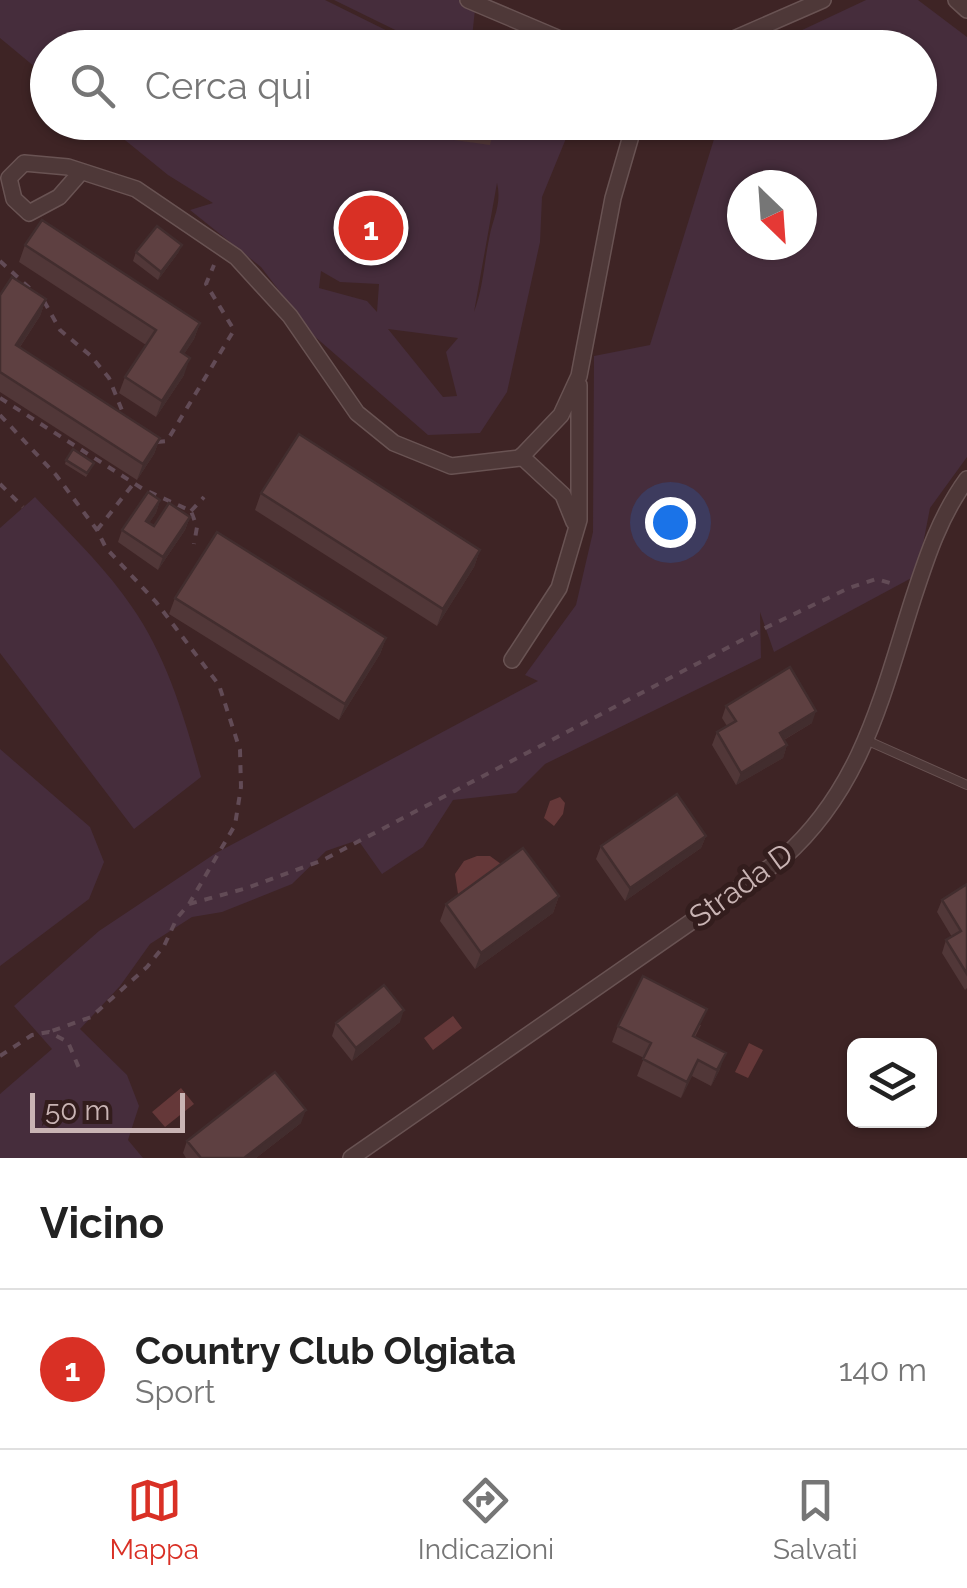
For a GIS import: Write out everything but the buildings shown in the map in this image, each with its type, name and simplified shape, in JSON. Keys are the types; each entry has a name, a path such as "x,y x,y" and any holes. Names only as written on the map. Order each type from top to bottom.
{"street":[{"path":"468,0 539,30"},
{"path":"754,30 823,0"},
{"path":"956,0 967,10"},
{"path":"512,660 560,588 576,530 579,376 613,198 630,140"},
{"path":"82,172 59,197 29,212 14,199 9,178 24,164 82,172 136,189 221,247 290,316 357,413 394,443 451,466 521,456 561,414 579,376"},
{"path":"521,456 563,495 576,530"},
{"name":"Strada D","path":"351,1158 783,858 821,821 837,800 866,740 938,528 967,479"},
{"path":"563,495 572,492 579,482"}],"lane":[{"path":"866,740 967,786"}],"path":[{"path":"143,433 159,443 167,441 234,330 206,284 221,247"},
{"path":"0,261 44,301 60,330 91,356 109,378 127,422"},
{"path":"0,398 134,483 192,511"},
{"path":"0,415 33,447 97,530 106,548 156,602 219,685 240,750 241,787 235,825 164,946 91,1017 32,1035 0,1056"},
{"path":"97,530 134,483"},
{"path":"0,484 22,507"},
{"path":"192,511 204,497"},
{"path":"192,511 198,527 194,544"},
{"path":"189,904 323,860 767,627 849,588 876,579 916,590"},
{"path":"49,1032 68,1042 81,1073"}],"shaded area":[{"path":"0,0 325,0 386,30 30,30 30,63 0,38"},
{"path":"334,0 476,0 473,30 395,30"},
{"path":"866,0 918,0 967,37 967,457 930,508 917,575 774,652 760,612 761,658 545,764 516,793 453,800 423,847 382,874 358,840 326,851 292,884 222,912 192,917 150,944 120,986 80,1029 127,1075 139,1106 128,1140 143,1158 0,1158 0,1094 52,1049 14,1006 99,931 216,853 538,681 525,675 576,605 593,532 594,356 650,345 714,140 937,140 937,30 802,30"},
{"path":"125,140 565,140 542,197 540,242 507,392 480,433 428,435 313,335 261,267 190,210 213,203 168,175","holes":["497,183 498,205 474,312","321,271 340,282 379,284 377,312 367,301 319,288","388,329 458,338 446,352 457,396 443,397"]},
{"path":"35,497 132,607 165,667 188,733 201,777 134,829 0,653 0,528"},
{"path":"0,749 90,827 104,862 89,899 0,966"},
{"path":"560,797 565,803 563,814 554,826 544,818 550,801"},
{"path":"490,856 501,864 458,894 455,874 464,861"},
{"path":"453,1016 462,1028 433,1050 424,1038"},
{"path":"749,1043 763,1050 748,1078 735,1072"},
{"path":"181,1088 194,1104 165,1127 152,1112"}],"place":[{"name":"Country Club Olgiata","path":"371,228"}]}
